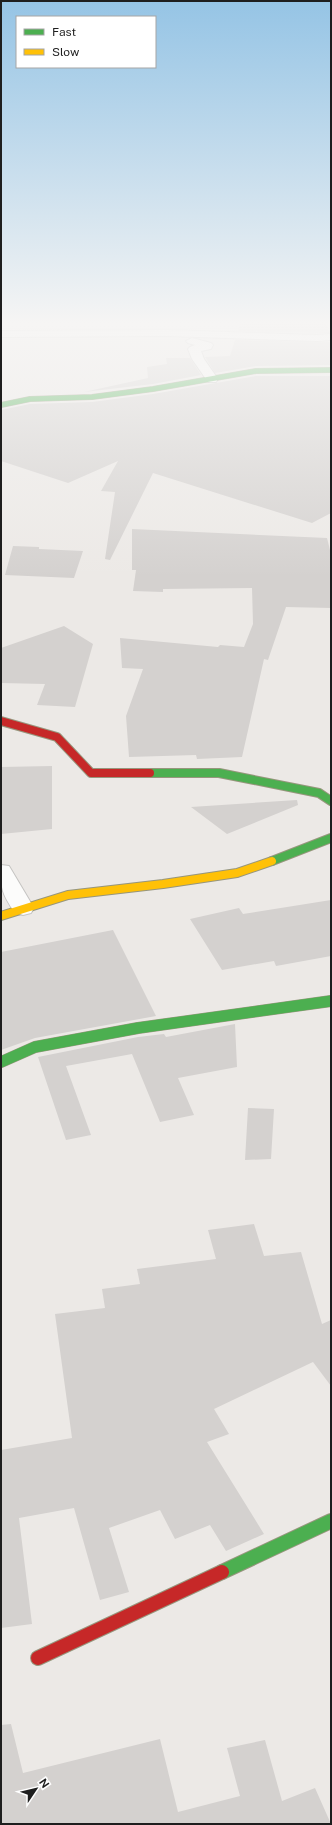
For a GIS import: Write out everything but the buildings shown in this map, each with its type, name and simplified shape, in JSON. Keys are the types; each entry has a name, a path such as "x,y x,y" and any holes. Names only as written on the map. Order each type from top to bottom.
{"street":[{"path":"1,721 58,737 91,773 219,772 319,793 331,801"},
{"path":"1,916 68,895 237,873 293,854 331,838"},
{"path":"1,871 23,908"},
{"path":"1,1062 42,1045 138,1028 331,1001"},
{"path":"38,1658 331,1521"}],"traffic: fast":[{"path":"150,773 219,773 319,793 331,801"},
{"path":"272,861 331,838"},
{"path":"1,1062 35,1047 138,1028 331,1001"},
{"path":"222,1572 331,1521"}],"traffic: slow":[{"path":"1,916 68,895 163,884 237,873 272,861"}],"traffic: jam":[{"path":"1,721 57,737 91,773 150,773"},
{"path":"38,1658 222,1572"}]}
